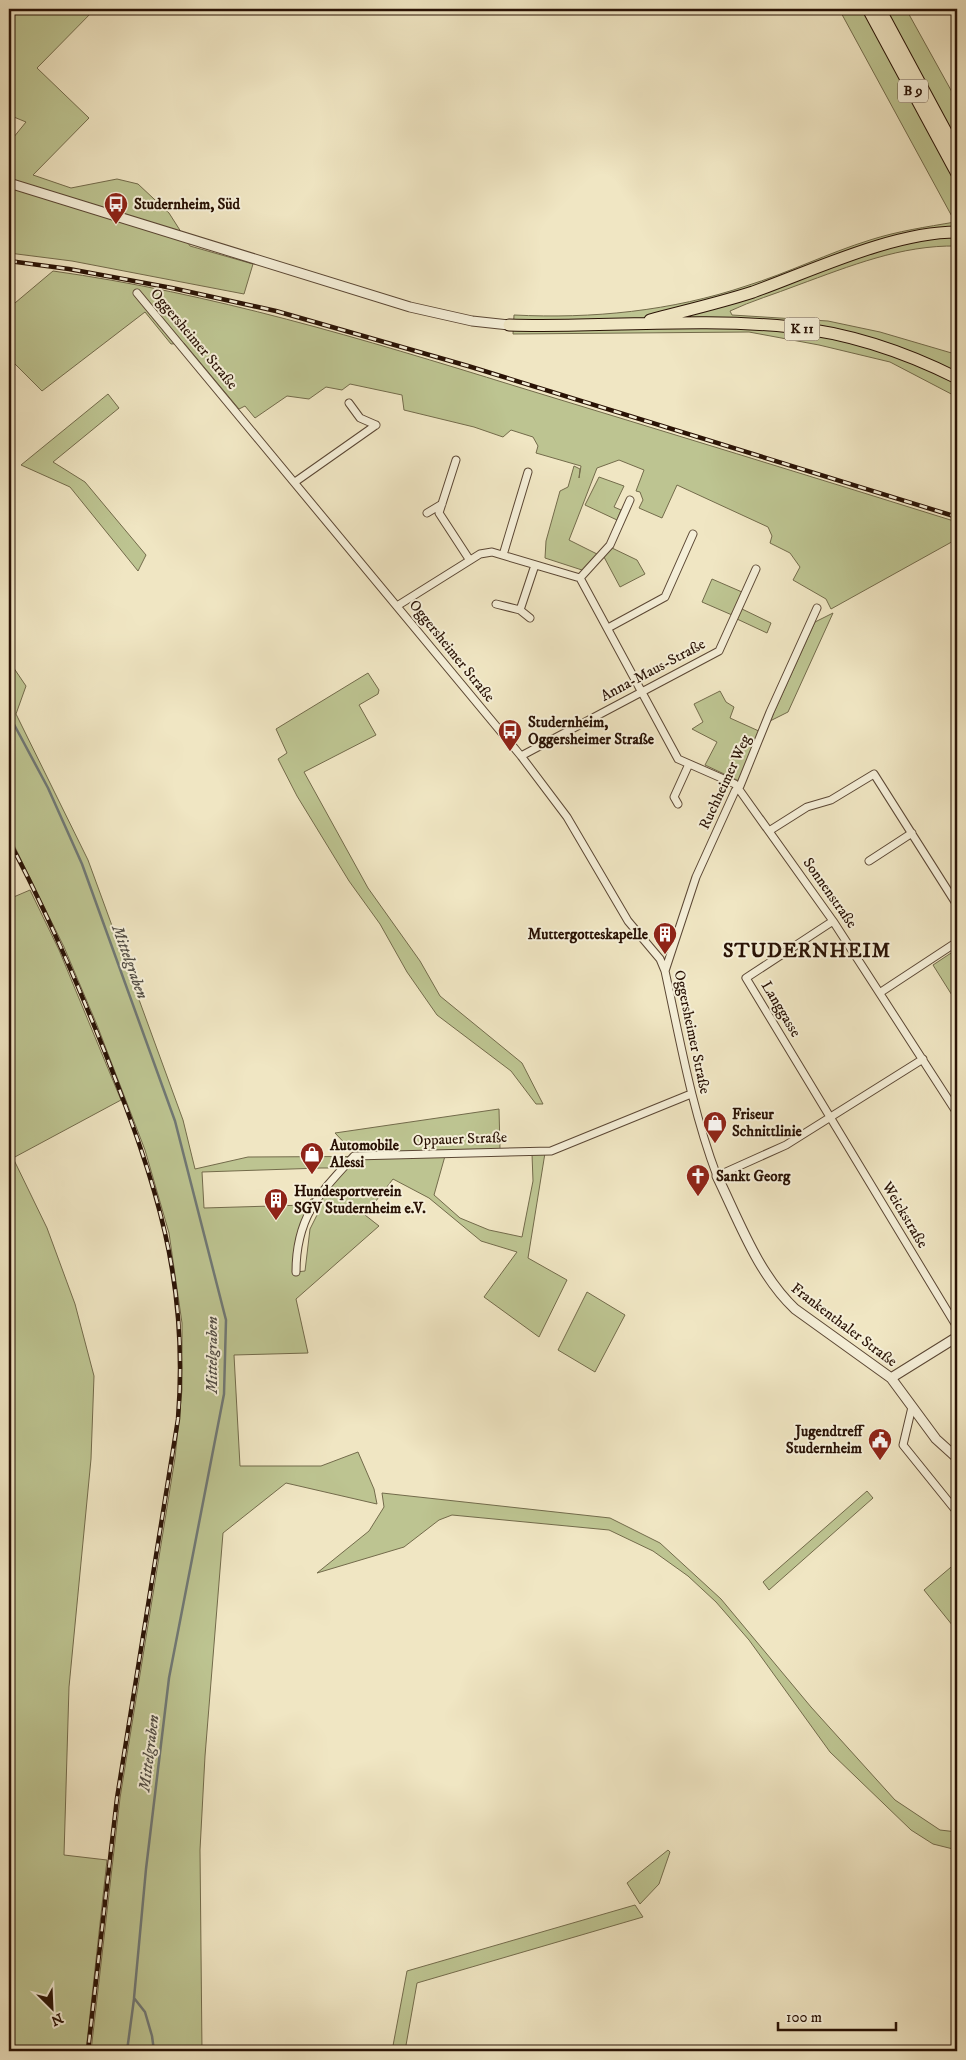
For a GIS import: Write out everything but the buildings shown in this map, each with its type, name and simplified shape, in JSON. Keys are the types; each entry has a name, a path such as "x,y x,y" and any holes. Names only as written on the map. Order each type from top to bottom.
{"highway":[{"name":"B 9","path":"868,9 957,174"},
{"name":"B 9","path":"880,9 957,152"},
{"path":"509,326 596,326 638,323 721,302 887,245 921,236 957,232"},
{"name":"K 11","path":"638,323 731,323 792,327 838,334 877,344 925,362 957,378"}],"street":[{"path":"9,183 410,307 472,321 509,326"},
{"name":"Oggersheimer Straße","path":"137,292 521,756 566,816 628,921 660,959 665,971 691,1094 705,1144 717,1176"},
{"path":"295,482 376,425 360,418 349,403"},
{"path":"456,460 439,513 469,559"},
{"path":"503,555 528,472"},
{"path":"397,606 469,559 480,554 492,552 580,578 610,545 630,500"},
{"path":"428,513 442,504"},
{"path":"608,628 665,597 693,534"},
{"path":"520,610 535,565"},
{"name":"Anna-Maus-Straße","path":"521,756 718,651 756,569"},
{"name":"Sonnenstraße","path":"580,578 678,759 735,784 881,992 957,1112"},
{"path":"496,604 520,610 530,618"},
{"name":"Ruchheimer Weg","path":"665,971 696,877 738,788 817,608"},
{"path":"678,804 674,797 689,764"},
{"path":"769,831 807,806 831,800 874,774 957,905"},
{"path":"869,861 912,833"},
{"name":"Langgasse","path":"830,1117 746,978 833,922"},
{"path":"881,992 957,942"},
{"path":"717,1176 786,1145 923,1059"},
{"name":"Oppauer Straße","path":"296,1272 296,1257 301,1227 309,1209 354,1156 551,1150 691,1094"},
{"name":"Weickstraße","path":"830,1117 957,1327"},
{"name":"Frankenthaler Straße","path":"717,1176 767,1274 781,1296 795,1309 892,1378 936,1439 957,1458"},
{"path":"892,1378 957,1336"},
{"path":"912,1407 904,1445 957,1512"}],"green space":[{"path":"9,9 95,9 37,68 89,118 33,175 71,188 117,179 138,184 169,213 190,246 253,264 244,294 72,261 9,253 9,143 26,122 9,115"},
{"path":"839,9 906,9 957,101 957,246 916,249 876,258 730,311 732,315 828,321 880,332 955,354 957,356 957,397 890,362 819,345 749,332 513,334 514,315 573,316 602,314 690,302 762,281 854,245 881,237 955,222"},
{"path":"53,271 112,280 229,305 401,351 957,522 957,539 831,609 826,599 793,580 800,567 790,553 770,543 772,536 768,527 677,485 662,518 639,508 643,500 640,492 636,491 644,470 619,460 597,468 569,540 597,554 582,570 545,558 546,541 560,491 568,487 574,466 580,469 579,478 581,466 536,453 538,446 533,437 511,430 503,437 474,427 404,410 402,395 350,384 342,390 326,387 309,399 287,396 255,418 245,406 239,409 184,343 171,344 145,312 42,391 9,358 9,308"},
{"path":"108,394 119,408 53,462 85,482 146,555 138,571 70,487 21,465"},
{"path":"599,477 624,486 614,507 621,510 617,520 585,505"},
{"path":"612,548 637,560 645,574 620,587 604,557"},
{"path":"712,579 742,592 732,615 702,602"},
{"path":"742,609 771,623 767,633 737,619"},
{"path":"833,613 788,712 770,721 815,622"},
{"path":"9,661 26,686 16,714 88,860 183,1120 195,1169 248,1157 445,1156 434,1195 460,1218 489,1230 522,1237 533,1181 532,1154 545,1153 528,1258 567,1280 539,1337 484,1297 517,1252 481,1241 429,1198 393,1179 365,1215 379,1226 296,1299 308,1353 234,1355 240,1466 321,1466 358,1452 374,1489 377,1504 286,1483 223,1533 205,1756 200,1850 202,2051 91,2051 120,1798 175,1458 182,1390 182,1323 169,1233 145,1150 97,1025 64,947 9,835","holes":["338,1168 306,1205 204,1208 202,1172","309,1209 318,1213 310,1229 305,1271 296,1272"]},
{"path":"368,673 379,690 378,694 359,705 376,735 304,772 368,888 420,961 440,996 522,1063 543,1104 536,1104 511,1071 437,1015 407,972 380,924 349,881 297,796 278,759 287,753 276,729"},
{"path":"720,691 726,702 734,707 730,718 761,732 739,781 705,765 717,742 692,729 703,722 694,704"},
{"path":"30,890 59,950 121,1100 13,1158 47,1228 75,1304 94,1376 91,1459 69,1687 64,1855 107,1860 86,2051 9,2051 9,899"},
{"path":"957,949 957,999 955,1000 933,965"},
{"path":"499,1109 500,1149 354,1153 335,1133"},
{"path":"587,1292 625,1315 595,1372 558,1350"},
{"path":"867,1491 873,1498 769,1590 763,1582"},
{"path":"382,1493 610,1518 660,1543 721,1599 811,1707 895,1800 940,1830 957,1832 957,1850 933,1844 911,1830 830,1752 749,1640 716,1602 688,1576 653,1551 609,1530 452,1515 439,1520 404,1547 317,1573 369,1531 384,1507"},
{"path":"957,1562 957,1612 955,1614 957,1618 957,1631 924,1590"},
{"path":"668,1850 670,1852 659,1884 640,1904 627,1883"},
{"path":"635,1905 643,1917 417,1983 405,2051 392,2051 407,1971"}],"waterway":[{"name":"Mittelgraben","path":"9,715 48,788 82,864 175,1121 226,1320 224,1394 169,1678 146,1869 134,1998 145,2012 154,2051"},
{"name":"Mittelgraben","path":"127,2051 134,1999"}],"railway":[{"path":"9,261 69,269 172,288 276,311 468,366 957,517"},
{"path":"9,841 36,893 72,973 106,1055 140,1146 165,1232 173,1276 178,1321 180,1368 178,1419 117,1798 88,2051"}],"place":[{"name":"Studernheim, Süd","path":"116,225"},
{"name":"Studernheim, Oggersheimer Straße","path":"510,752"},
{"name":"Muttergotteskapelle","path":"665,955"},
{"name":"Friseur Schnittlinie","path":"715,1144"},
{"name":"Automobile Alessi","path":"312,1175"},
{"name":"Sankt Georg","path":"698,1197"},
{"name":"Hundesportverein SGV Studernheim e.V.","path":"276,1221"},
{"name":"Jugendtreff Studernheim","path":"880,1461"}],"district":[{"name":"STUDERNHEIM","path":"807,951"}]}
